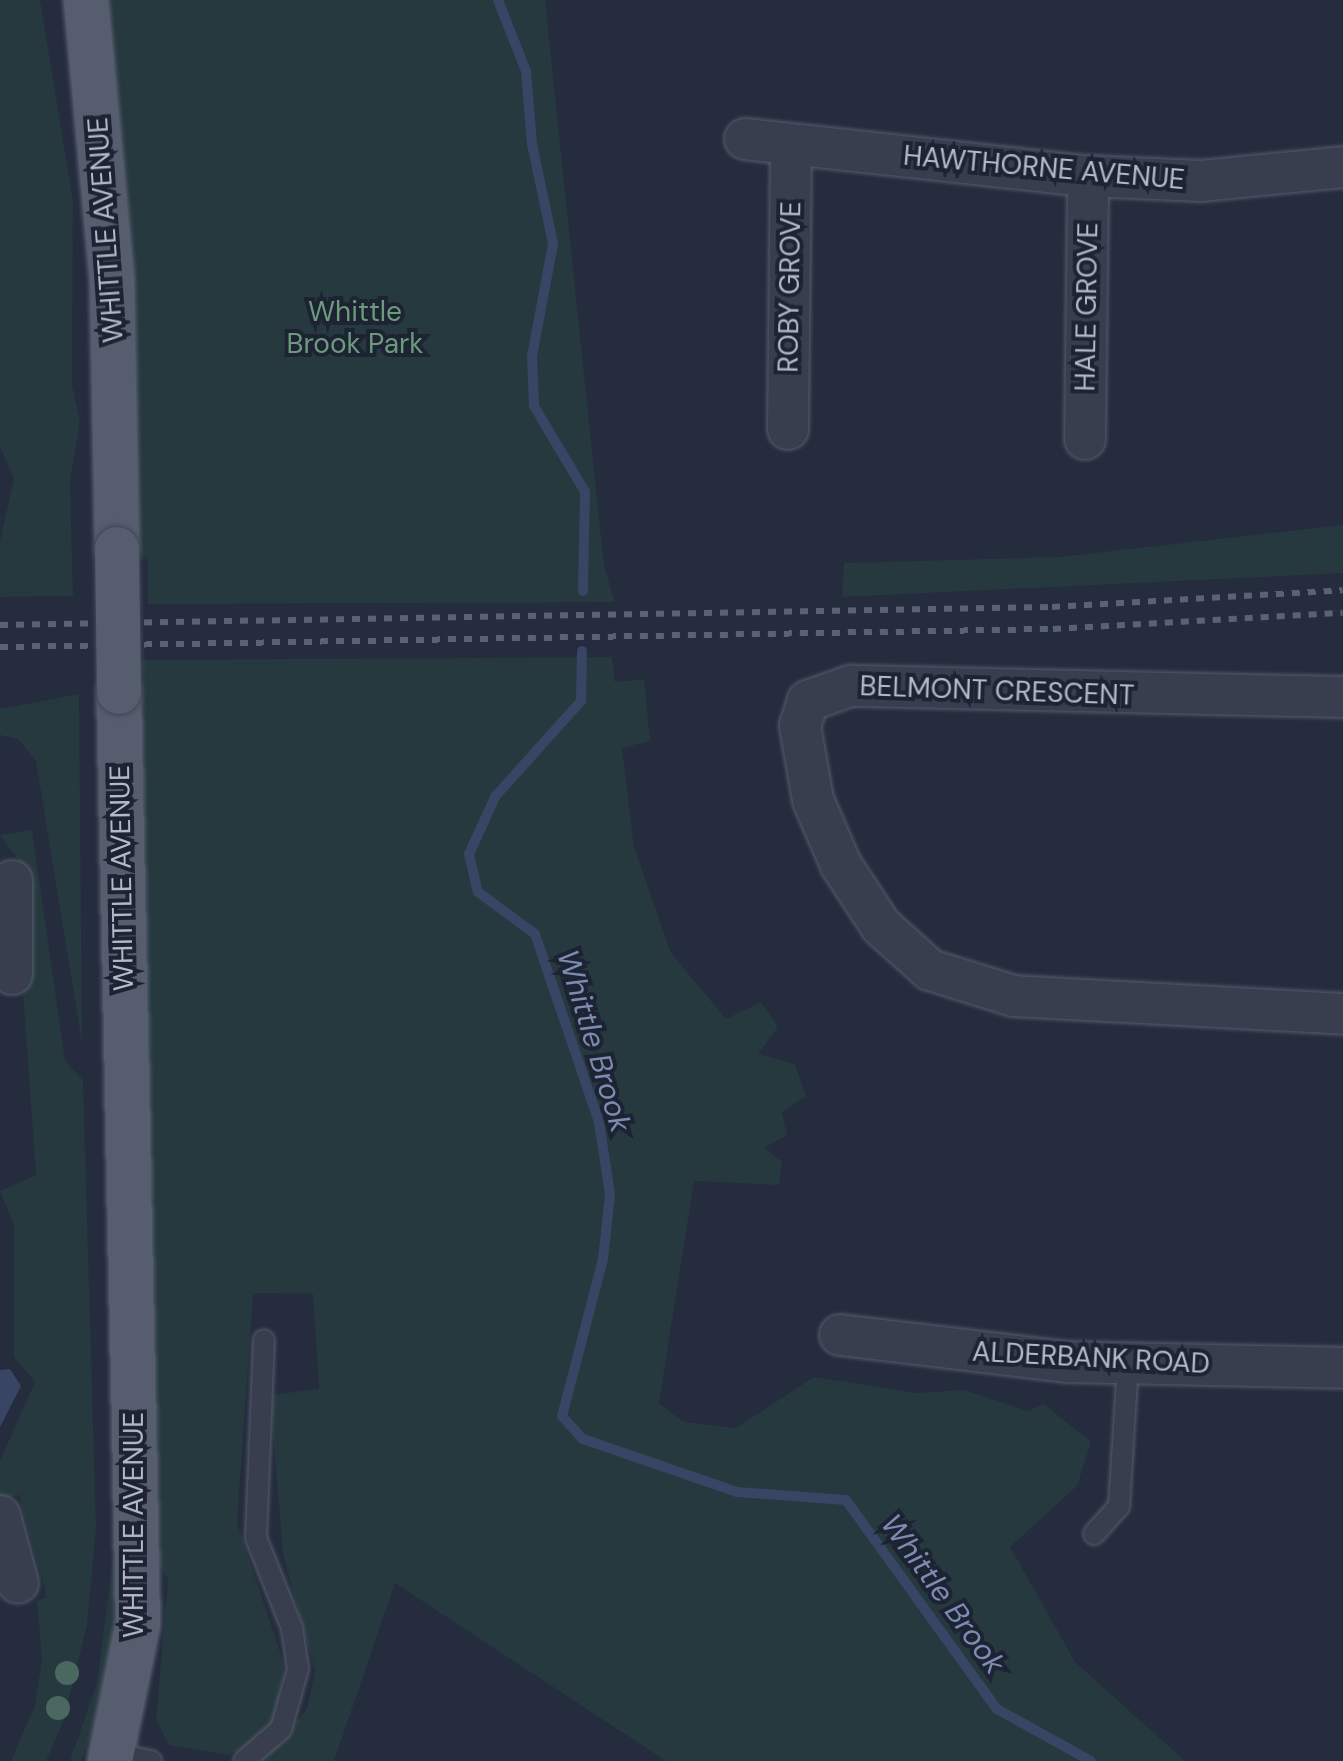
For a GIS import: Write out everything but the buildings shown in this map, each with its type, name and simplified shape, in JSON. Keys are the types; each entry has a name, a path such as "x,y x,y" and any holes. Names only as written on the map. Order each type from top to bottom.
{"main road":[{"name":"WHITTLE AVENUE","path":"87,6 103,152 117,549 138,1623 120,1759"}],"street":[{"name":"HAWTHORNE AVENUE","path":"745,139 1088,176 1201,181 1343,167"},
{"name":"ROBY GROVE","path":"788,429 791,145"},
{"name":"HALE GROVE","path":"1085,439 1088,176"},
{"name":"BELMONT CRESCENT","path":"1343,697 850,686 808,701 800,726 813,800 841,865 881,926 930,970 1014,996 1343,1014"},
{"path":"12,881 6,928 12,974"},
{"name":"ALDERBANK ROAD","path":"840,1335 1128,1364 1343,1368"}],"lane":[{"path":"244,1761 281,1729 298,1669 292,1628 256,1538 264,1340"},
{"path":"1094,1534 1119,1506 1128,1364"}],"green space":[{"path":"0,0 40,0 73,201 72,385 80,422 70,481 73,596 0,597 0,542 14,478 0,447"},
{"name":"Whittle Brook Park","path":"94,0 545,0 604,566 615,602 148,604 148,559 119,559"},
{"path":"1343,525 1343,573 842,597 844,563 1059,557"},
{"path":"612,657 615,682 644,679 650,741 622,748 634,847 671,953 726,1019 761,1002 778,1027 758,1054 795,1064 806,1096 782,1112 787,1135 764,1148 782,1162 779,1185 694,1181 659,1403 683,1422 736,1428 814,1377 917,1393 964,1390 1028,1411 1044,1404 1091,1442 1077,1486 1010,1547 1075,1662 1185,1761 666,1761 395,1583 334,1761 261,1761 307,1709 315,1671 283,1554 270,1395 319,1389 313,1294 253,1293 237,1523 284,1664 277,1712 261,1740 228,1755 169,1745 156,1720 168,1579 151,1551 138,660"},
{"path":"79,694 82,1043 36,761 18,739 0,735 0,709"},
{"path":"32,830 65,1061 83,1080 96,1528 87,1625 63,1722 46,1761 11,1761 35,1705 42,1659 37,1601 47,1597 19,1495 0,1500 0,1461 35,1382 14,1357 14,1226 0,1191 36,1175 23,992 25,869 0,835"},
{"path":"113,1559 121,1559 117,1627 97,1720 81,1761 70,1761 97,1683"}],"water":[{"path":"10,1369 21,1386 0,1427 0,1370"}],"waterway":[{"name":"Whittle Brook","path":"498,0 526,71 532,144 553,244 532,356 534,406 585,492 583,591"},
{"name":"Whittle Brook","path":"582,651 581,701 495,797 469,854 478,892 535,934 599,1122 610,1194 603,1259 562,1416 583,1439 737,1492 846,1500 997,1709 1091,1761"}],"railway":[{"path":"0,625 1052,607 1343,590"},
{"path":"0,647 1053,629 1343,613"}]}
